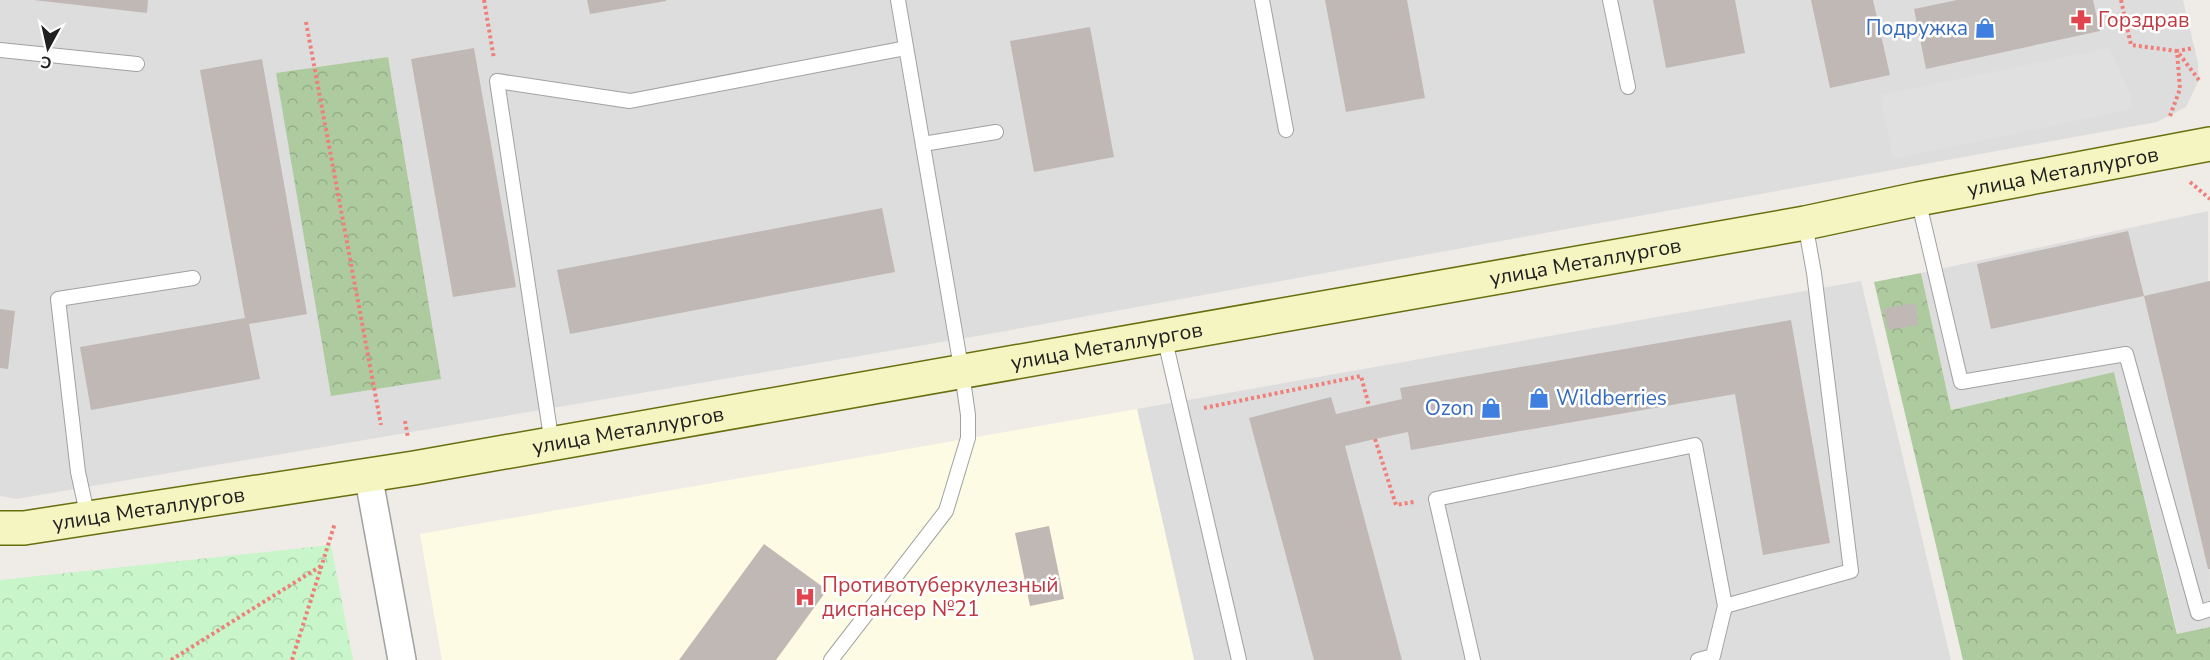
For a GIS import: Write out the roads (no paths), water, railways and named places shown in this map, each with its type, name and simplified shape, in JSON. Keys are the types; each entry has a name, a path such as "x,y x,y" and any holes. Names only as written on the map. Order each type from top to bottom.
{"street":[{"name":"улица Металлургов","path":"0,528 24,528 369,474 962,373 1805,223 1918,199 2210,144"},
{"path":"369,474 402,660"}],"lane":[{"path":"831,660 946,511 968,438 968,415 962,373 898,0"},
{"path":"1262,0 1286,130"},
{"path":"1610,0 1628,87"},
{"path":"552,444 497,81 630,100 906,48"},
{"path":"0,50 137,63"},
{"path":"923,144 996,132"},
{"path":"1918,199 1961,382 2126,354 2198,612 2210,609"},
{"path":"1725,606 1851,571 1814,273 1805,223"},
{"path":"88,518 78,472 58,298 193,278"},
{"path":"1164,336 1239,660"},
{"path":"1473,660 1436,499 1695,445 1725,606 1713,656 1698,660"}],"place":[{"name":"Горздрав","path":"2081,20"},
{"name":"Подружка","path":"1985,28"},
{"name":"Wildberries","path":"1539,398"},
{"name":"Ozon","path":"1491,408"},
{"name":"Противотуберкулезный диспансер №21","path":"805,597"}]}
